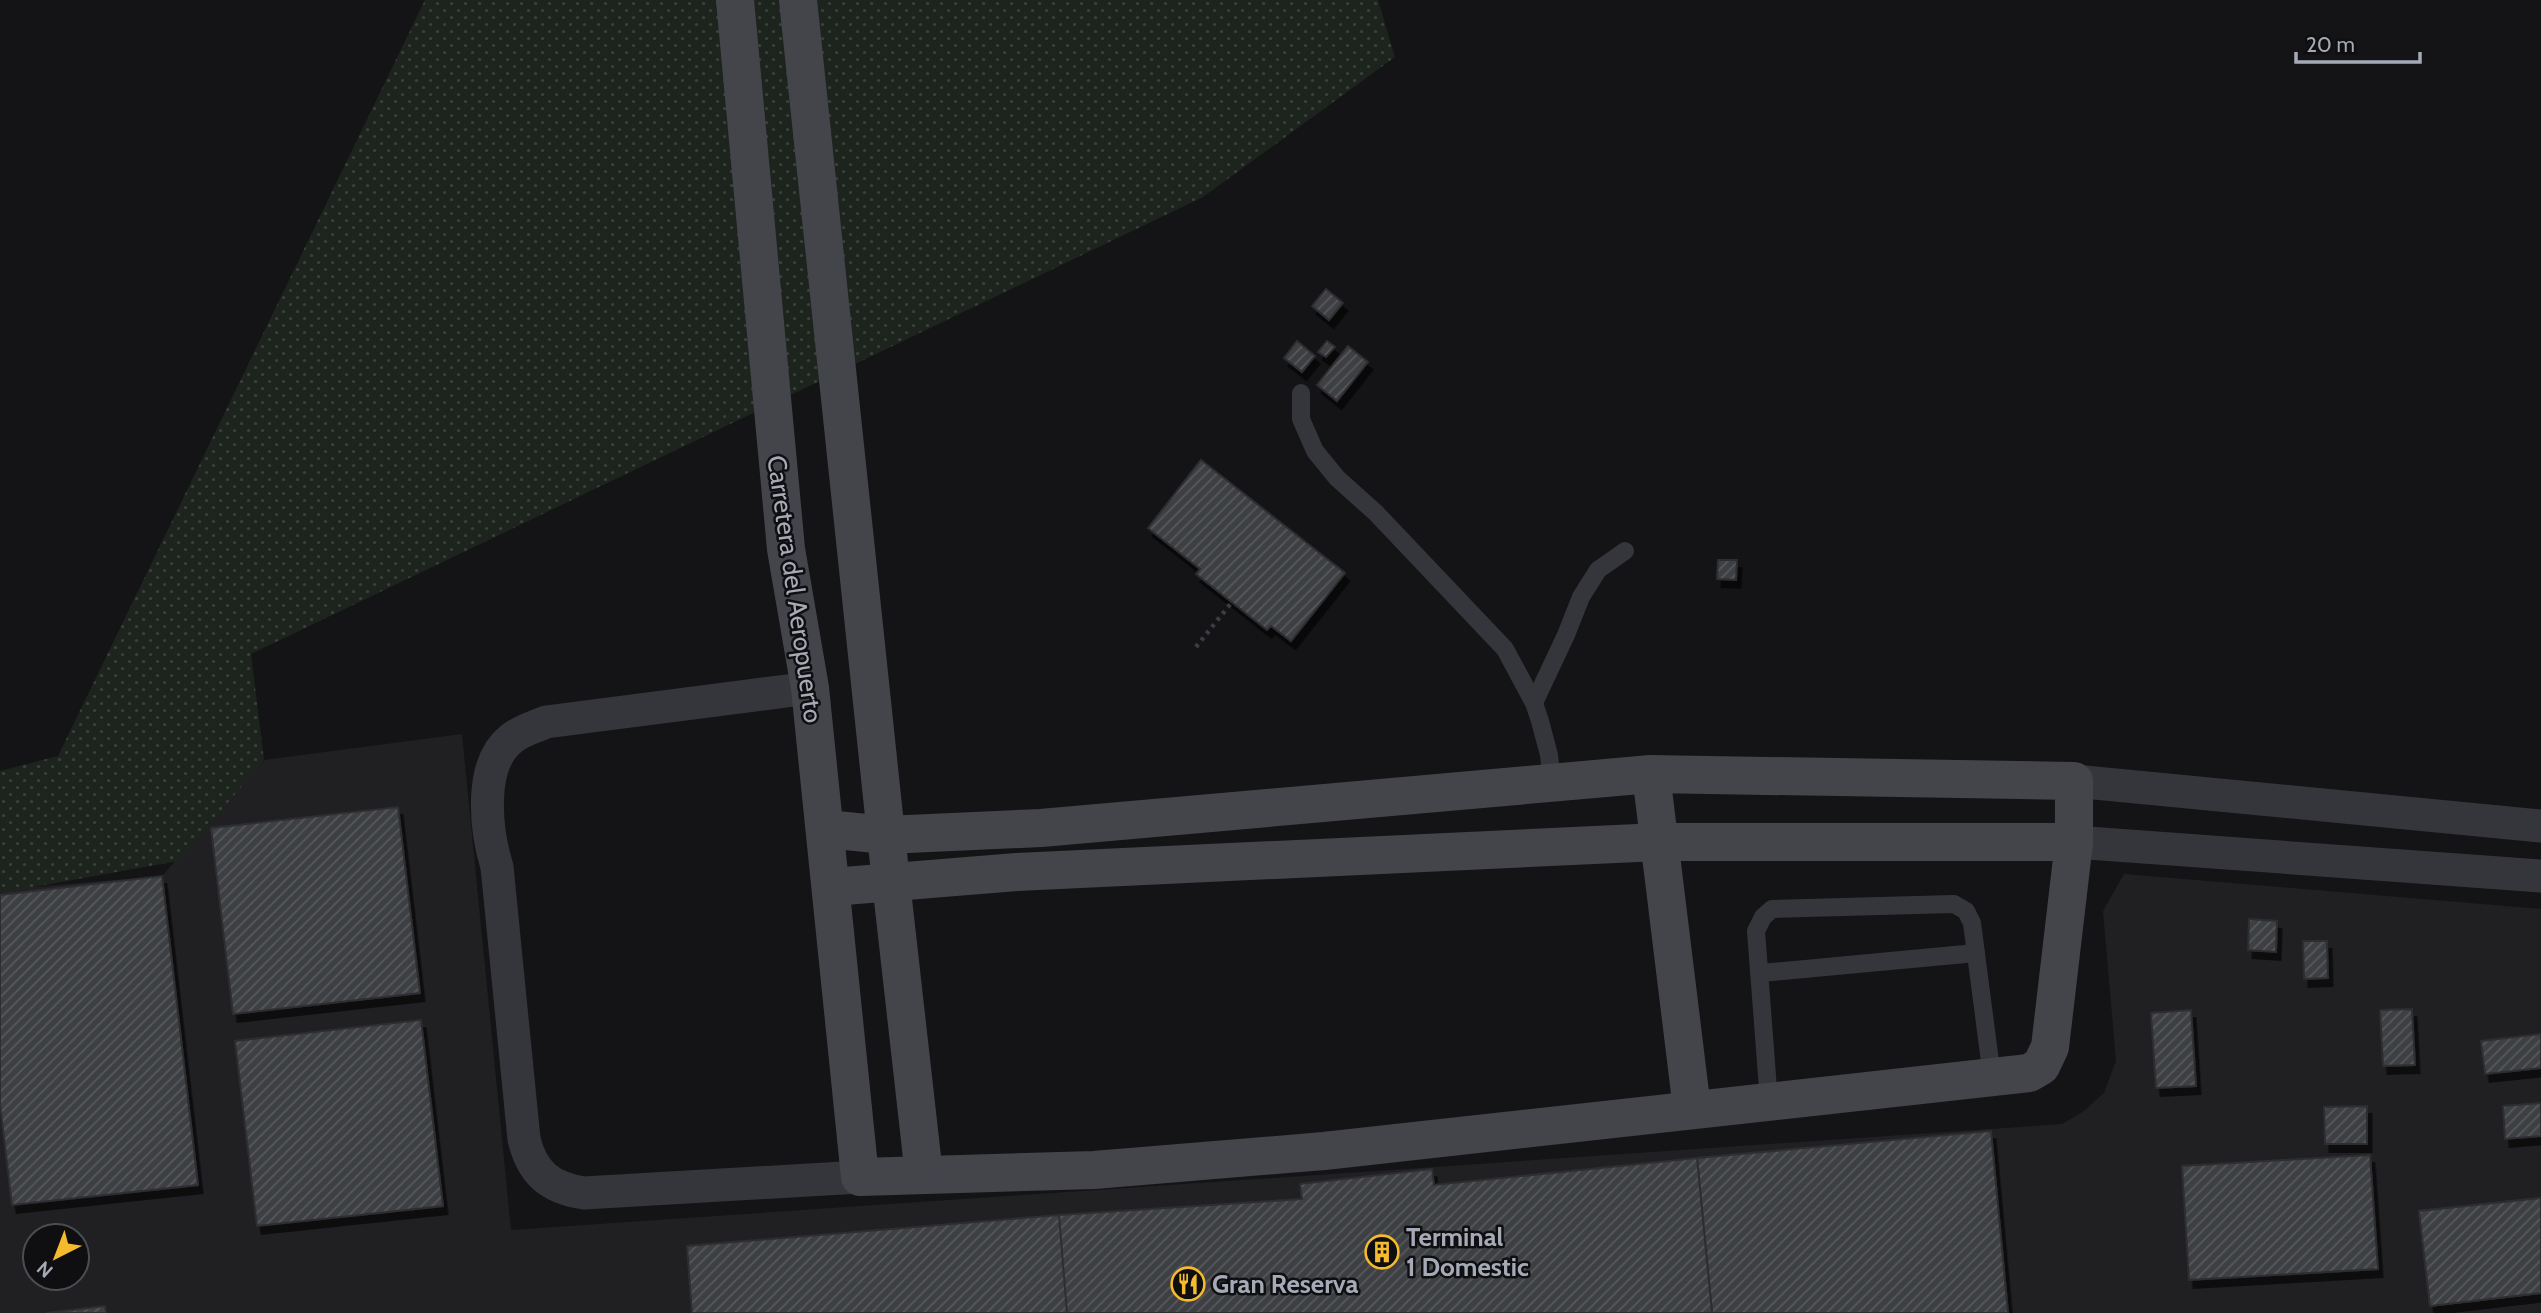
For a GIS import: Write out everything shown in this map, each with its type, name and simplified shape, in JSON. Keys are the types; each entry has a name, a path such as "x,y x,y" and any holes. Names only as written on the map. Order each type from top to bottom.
{"street":[{"name":"Carretera del Aeropuerto","path":"734,0 786,549 810,688 860,1177"},
{"path":"798,0 924,1175"},
{"path":"810,688 546,722 512,738 499,753 489,780 486,803 497,867 524,1139 528,1156 537,1170 563,1189 584,1193 860,1177 1094,1170 1310,1152 2029,1073 2040,1066 2050,1047 2074,842 2074,782"},
{"path":"826,829 886,835 1041,828 1651,774 2074,782 2541,826"},
{"path":"1651,774 1692,1109"},
{"path":"832,887 1017,872 1659,842 2074,842 2541,876"}],"lane":[{"path":"1301,393 1301,419 1315,451 1337,478 1376,513 1505,649 1534,704 1545,738 1552,782"},
{"path":"1534,704 1581,597 1598,570 1625,551"},
{"path":"1769,1102 1756,931 1763,917 1772,909 1954,904 1966,911 1972,923 1992,1077"},
{"path":"1761,973 1976,953"}],"path":[{"path":"1196,647 1232,602"}],"shaded area":[{"path":"425,0 1378,0 1395,57 1203,197 251,654 264,760 178,861 0,893 0,771 58,756"},
{"path":"462,734 511,1230 2062,1124 2084,1111 2104,1093 2116,1061 2103,911 2124,874 2541,909 2541,1313 0,1313 0,890 162,876 264,760"}],"building":[{"path":"1326,289 1343,303 1329,320 1312,306"},
{"path":"1297,341 1315,356 1302,372 1284,358"},
{"path":"1327,341 1335,347 1326,357 1318,352"},
{"path":"1348,346 1368,362 1337,401 1317,385"},
{"path":"1201,460 1345,573 1291,641 1271,626 1267,630 1196,574 1200,569 1148,528"},
{"path":"1718,560 1737,560 1736,580 1717,579"},
{"path":"398,807 420,993 233,1014 211,828"},
{"path":"162,876 198,1185 12,1205 0,1104 0,895"},
{"path":"2249,919 2277,921 2276,952 2248,950"},
{"path":"2303,941 2327,941 2328,978 2304,979"},
{"path":"2412,1009 2415,1065 2383,1066 2380,1010"},
{"path":"2191,1010 2196,1086 2156,1088 2151,1013"},
{"path":"421,1020 443,1206 257,1226 235,1041"},
{"path":"2541,1034 2541,1068 2485,1074 2481,1041"},
{"path":"2541,1103 2541,1136 2505,1139 2503,1106"},
{"path":"2367,1106 2367,1144 2325,1144 2324,1107"},
{"path":"1991,1131 2008,1313 1712,1313 1697,1158"},
{"path":"2370,1155 2378,1269 2189,1280 2182,1166"},
{"name":"Terminal 1 Domestic","path":"1697,1158 1712,1313 1059,1313 1059,1215 1302,1199 1300,1184 1432,1169 1434,1185"},
{"path":"2541,1198 2541,1293 2430,1306 2419,1211"},
{"path":"2541,1198 2541,1293 2430,1306 2419,1211"},
{"path":"1059,1215 1067,1313 692,1313 687,1246"},
{"path":"105,1306 106,1313 47,1313"}],"place":[{"name":"Terminal 1 Domestic","path":"1382,1252"},
{"name":"Gran Reserva","path":"1188,1284"}]}
